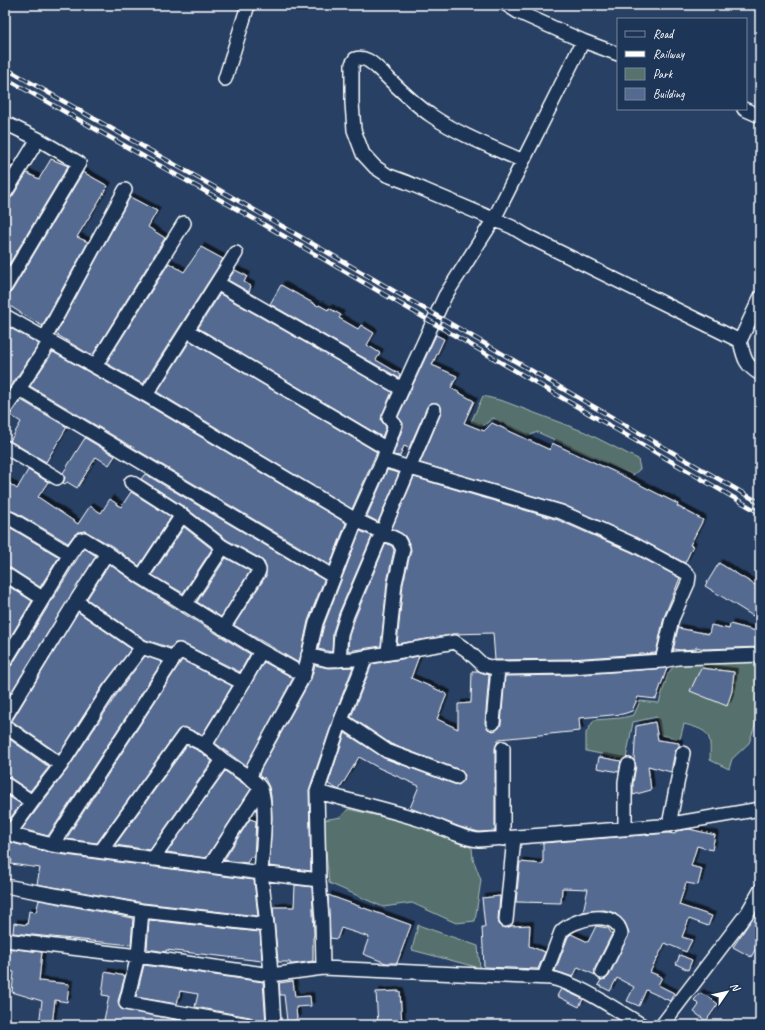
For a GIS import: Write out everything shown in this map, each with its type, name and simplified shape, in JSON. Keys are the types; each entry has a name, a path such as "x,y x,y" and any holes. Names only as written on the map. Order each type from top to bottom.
{"street":[{"path":"225,79 248,5"},
{"path":"507,5 518,12 617,54"},
{"path":"250,778 254,766 304,675 316,622 356,520 385,454 395,425 389,418 402,389 445,296 494,219 583,40"},
{"path":"523,161 463,135 430,116 365,58 360,57 355,59 352,64 354,130 363,154 375,167 387,175 494,219 740,341"},
{"path":"746,110 760,116"},
{"path":"5,123 38,139 79,163 5,287"},
{"path":"5,192 38,139"},
{"path":"5,409 19,389 47,339 125,190"},
{"path":"94,366 184,223"},
{"path":"146,395 236,253"},
{"path":"218,283 402,389"},
{"path":"760,298 740,341 745,360 750,368 760,374"},
{"path":"5,316 146,395 356,520 398,540 403,549 395,583 388,652"},
{"path":"188,330 408,468 561,512 635,544 685,572 689,576 688,583 672,619 662,661"},
{"path":"19,389 334,577"},
{"path":"339,660 341,634 347,615 383,533 408,468 434,410"},
{"path":"5,447 57,478"},
{"path":"131,482 182,515 223,547 254,564 259,570 258,574 223,628"},
{"path":"141,577 182,515"},
{"path":"5,520 10,518 70,554"},
{"path":"5,661 10,640 42,598 80,540 84,539 185,605 304,675"},
{"path":"185,605 223,547"},
{"path":"5,717 107,553"},
{"path":"5,574 42,598"},
{"path":"76,601 142,647 174,658"},
{"path":"308,655 328,660 339,660 455,642 468,651 483,665 498,668 571,666 662,661 678,658 760,655"},
{"path":"142,647 110,689 61,765 7,834 52,845 319,880"},
{"path":"52,845 179,650 244,683"},
{"path":"205,745 244,683 260,650"},
{"path":"323,968 317,792 341,720 366,657"},
{"path":"493,723 498,668"},
{"path":"341,720 387,751 457,777"},
{"path":"5,726 61,765"},
{"path":"101,851 184,736 205,745 223,760 250,778 260,789 264,817 261,873 267,925 274,1025"},
{"path":"503,748 508,838 506,920"},
{"path":"669,825 684,753"},
{"path":"153,859 223,760"},
{"path":"625,829 625,782 628,765"},
{"path":"5,784 32,802"},
{"path":"210,866 260,789"},
{"path":"317,792 405,815 431,823 468,839 479,840 669,825 760,809"},
{"path":"5,886 142,911 267,925"},
{"path":"662,1025 748,912 760,892"},
{"path":"142,911 138,956 126,1003 249,1025"},
{"path":"544,977 561,932 565,927 594,918 609,920 617,924 620,928 621,934 602,972"},
{"path":"5,940 138,956 270,975 323,968 544,977 560,980 578,988 642,1025"}],"green space":[{"path":"483,396 503,401 585,432 638,459 640,469 633,475 537,432 529,436 493,418 483,426 471,422"},
{"path":"703,660 760,662 760,711 749,743 732,759 729,769 710,760 709,739 704,731 684,724 680,739 661,735 657,717 633,722 626,759 586,751 586,733 594,720 621,718 634,715 640,701 659,703 668,673 678,662"},
{"path":"348,809 409,823 472,848 473,859 481,880 475,921 456,923 412,903 383,907 329,883 323,820 341,817"},
{"path":"418,925 478,946 480,968 412,950"}],"building":[{"path":"51,159 68,166 5,271 5,201 12,197 27,173 39,179"},
{"path":"5,163 12,167 5,178"},
{"path":"83,172 108,186 77,237 88,242 42,326 5,303 5,295 12,291"},
{"path":"130,197 157,211 148,227 165,238 92,356 56,334"},
{"path":"201,247 223,259 143,384 106,363 169,263 184,272"},
{"path":"235,270 247,276 244,282 251,286 249,292 228,280"},
{"path":"281,285 318,306 319,305 328,310 329,308 341,315 339,318 358,329 361,325 374,333 367,345 380,353 376,360 400,374 399,378 270,304"},
{"path":"220,294 392,392 382,415 381,420 386,427 382,437 198,328"},
{"path":"5,325 39,344 5,395"},
{"path":"436,335 444,339 432,365 457,376 451,388 474,401 464,423 484,431 492,423 550,450 552,443 615,472 678,504 677,506 703,520 690,545 693,546 685,563 638,538 564,505 420,463 441,413 441,406 437,403 430,403 427,407 409,448 404,446 400,456 393,455 403,427 403,423 398,417"},
{"path":"190,341 377,452 352,509 157,392"},
{"path":"53,352 142,402 346,523 330,565 30,386"},
{"path":"21,400 67,427 46,462 10,441 21,422 10,415"},
{"path":"85,438 115,456 109,465 96,457 77,488 67,482 65,484 63,483 65,478 63,473"},
{"path":"28,470 48,482 38,497 78,524 90,506 101,513 110,499 121,507 131,492 171,517 139,566 112,546 85,531 78,532 68,543 17,513 9,510 5,511 5,480 17,489"},
{"path":"387,470 399,473 378,522 367,516"},
{"path":"145,474 324,580 308,621 299,663 234,625 266,576 266,567 264,562 227,540 186,508 141,479"},
{"path":"414,477 558,520 631,552 680,578 664,617 656,653 571,659 495,660 493,633 451,634 397,644 403,584 411,550 405,536 392,528"},
{"path":"9,527 59,557 40,587 9,567 5,566 5,528"},
{"path":"184,527 212,549 183,593 152,575"},
{"path":"360,531 372,536 339,613 333,632 332,652 318,649 324,625"},
{"path":"386,543 392,546 394,550 387,582 381,646 348,651 349,636 355,618"},
{"path":"84,548 96,556 5,702 5,669 12,665"},
{"path":"226,558 250,571 221,617 197,602"},
{"path":"719,563 760,588 760,604 753,616 705,586"},
{"path":"109,564 137,584 250,654 240,672 182,643 175,643 171,648 146,640 87,599"},
{"path":"5,584 32,601 5,646"},
{"path":"78,612 131,649 103,685 59,754 12,721"},
{"path":"730,624 760,632 760,647 705,649 696,647 696,649 674,649 673,651 678,628 709,634 711,625 729,629"},
{"path":"145,656 162,662 48,836 22,829 67,770 117,694"},
{"path":"419,656 411,678 447,694 437,719 458,729 458,704 471,703 472,671 478,671 489,675 485,723 488,729 493,731 499,728 501,724 505,676 571,675 667,668 656,699 638,697 632,711 623,714 579,718 580,731 499,739 495,748 495,831 479,832 460,827 410,808 419,786 379,768 359,757 339,790 328,784 345,733 384,758 454,784 459,785 464,780 465,775 460,770 391,744 351,717 372,664"},
{"path":"182,660 232,686 202,735 184,727 178,730 97,843 66,839"},
{"path":"264,662 293,678 246,766 215,743"},
{"path":"315,665 328,668 353,667 309,790 311,871 269,866 272,818 271,796 269,787 264,777 263,779 259,775 311,679"},
{"path":"701,668 734,672 732,691 727,706 690,691"},
{"path":"655,722 658,740 679,743 679,746 675,751 671,772 648,766 651,790 633,795 633,783 636,766 634,760 636,726"},
{"path":"5,736 49,767 30,791 9,777 5,776"},
{"path":"187,745 201,752 212,761 150,850 115,845"},
{"path":"599,757 621,761 619,772 597,768"},
{"path":"225,771 251,789 206,858 167,852"},
{"path":"5,794 21,804 5,825"},
{"path":"250,819 256,821 254,857 250,857 247,863 224,860"},
{"path":"689,829 715,835 712,850 697,846 691,866 702,869 698,885 686,883 679,905 712,916 708,926 689,919 682,937 692,940 686,952 665,943 650,972 662,977 658,985 674,993 670,1001 646,990 639,1006 627,1001 634,987 617,978 610,991 598,985 601,980 606,979 609,976 629,934 625,923 615,913 604,910 583,912 588,889 562,888 561,903 516,902 520,862 543,864 543,843 668,833 675,834 676,831"},
{"path":"5,841 51,853 254,880 258,916 143,903 37,884 40,868 11,864 12,860 5,858"},
{"path":"295,885 312,887 314,935 313,961 290,964 290,962 278,962 273,907 294,907"},
{"path":"328,895 411,925 397,963 386,963 363,954 369,937 341,928 337,939 330,938"},
{"path":"500,896 499,924 506,928 511,926 530,925 529,946 545,952 538,969 484,967 482,927 485,927 482,898"},
{"path":"39,900 133,918 131,945 13,933 14,923 27,925 29,911 36,912"},
{"path":"760,907 760,941 751,957 733,947"},
{"path":"149,920 260,932 262,961 147,949"},
{"path":"596,926 608,928 612,934 595,968 595,975 578,967 573,977 555,971 568,937 571,934 588,942"},
{"path":"5,948 42,952 39,981 69,984 67,1002 55,1000 52,1025 39,1025 42,1001 12,992 14,972 5,970"},
{"path":"680,955 692,960 688,970 676,964"},
{"path":"144,965 263,982 266,1024 259,1022 259,1025 257,1025 254,1019 250,1017 195,1007 198,994 180,991 177,1004 136,997"},
{"path":"105,972 125,976 118,1001 121,1009 204,1025 103,1025 109,996 102,995"},
{"path":"293,981 295,997 310,996 311,1006 296,1007 297,1020 287,1021 284,995 280,995 279,983"},
{"path":"561,989 583,999 579,1007 557,996"},
{"path":"400,991 402,1025 378,1025 376,992"},
{"path":"700,993 706,995 718,1004 706,1021 694,1012 699,1005 694,1000"}],"railway":[{"path":"5,68 237,200 760,503"},
{"path":"5,78 263,224 760,513"}]}
